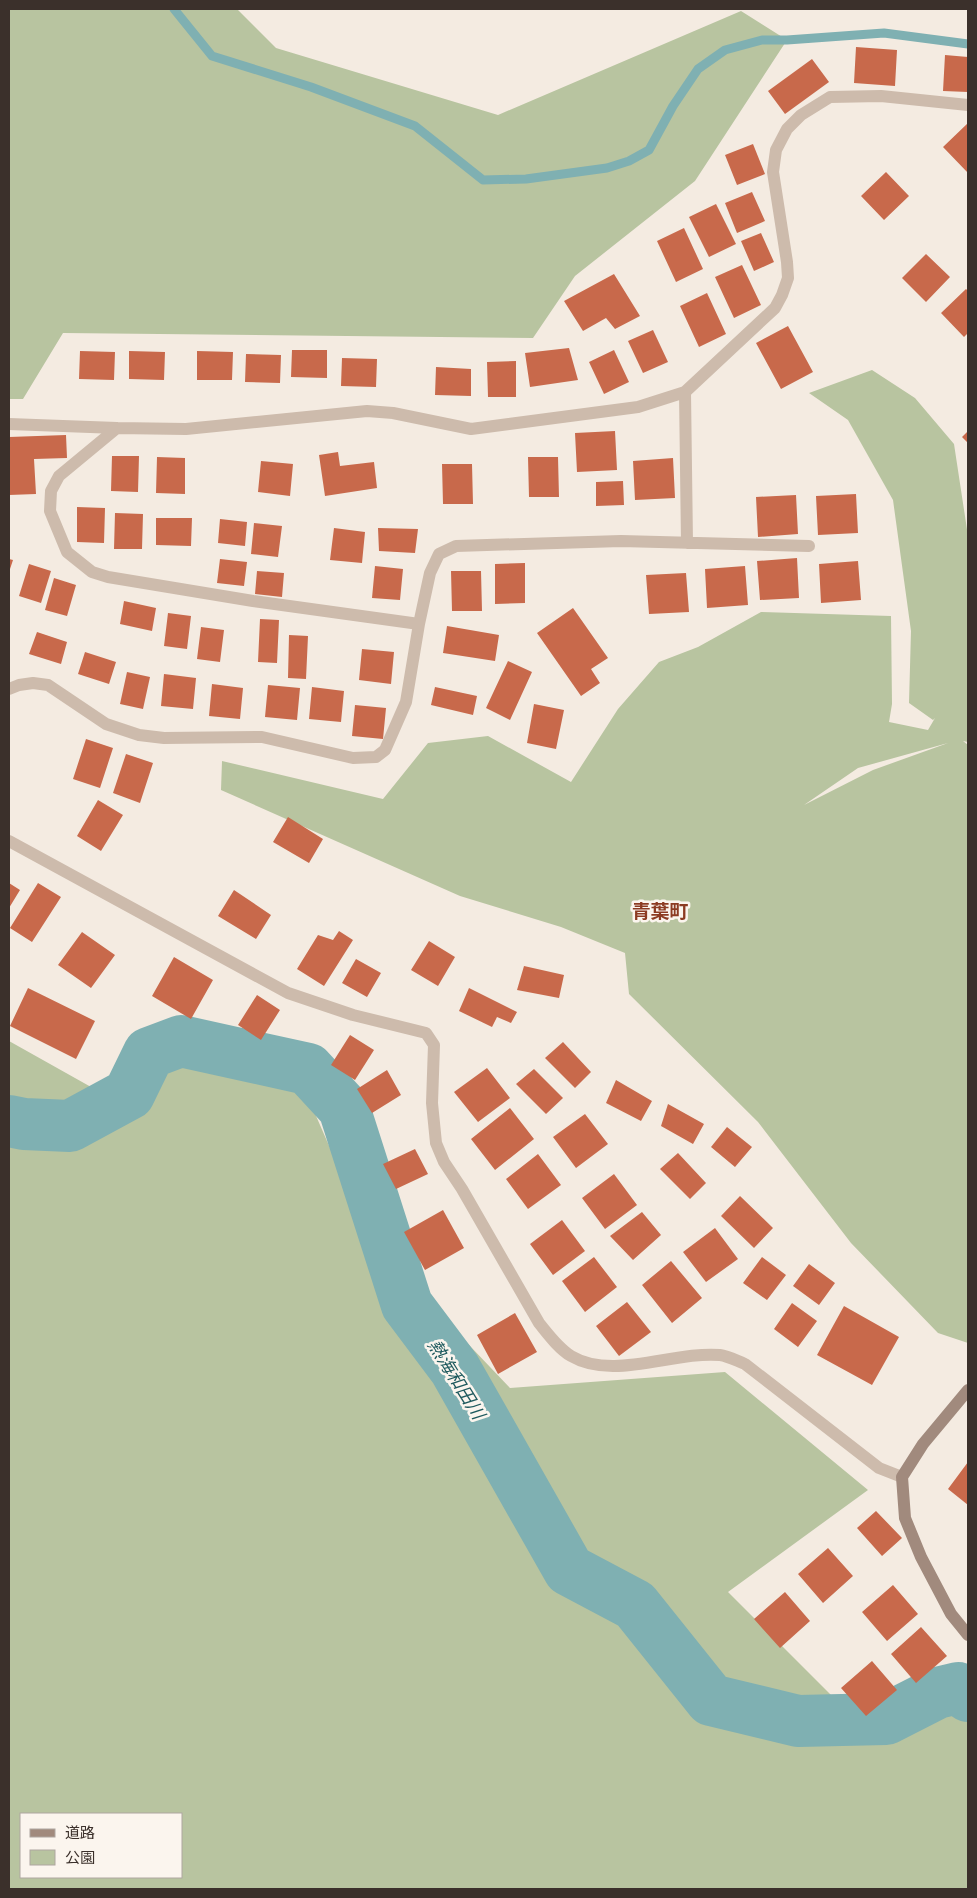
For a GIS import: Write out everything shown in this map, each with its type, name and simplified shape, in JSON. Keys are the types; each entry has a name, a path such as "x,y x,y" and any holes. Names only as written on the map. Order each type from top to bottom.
{"street":[{"path":"9,424 186,429 367,411 393,413 471,429 638,407 685,392 775,308 782,296 788,278 787,262 772,172 776,150 787,129 801,116 830,97 881,96 968,105"},
{"path":"685,392 687,543"},
{"path":"117,428 59,476 51,491 50,512 67,552 92,572 108,577 243,599 419,624"},
{"path":"9,690 19,685 33,683 48,685 106,724 139,735 164,738 262,737 352,758 376,757 386,750 406,702 430,573 439,554 456,546 620,541 809,546"},
{"path":"9,842 288,992 352,1015 426,1033 434,1046 432,1103 436,1143 444,1162 462,1189 539,1323 552,1339 570,1355 587,1364 607,1367 721,1355 745,1364 879,1468 902,1477"},
{"path":"968,1390 923,1444 902,1477 906,1518 921,1557 951,1614 968,1635"}],"green space":[{"path":"9,9 237,9 276,48 498,115 741,11 787,40 695,181 575,276 533,338 63,333 23,399 9,399"},
{"path":"872,370 915,398 954,444 968,536 968,742 963,741 968,745 968,1343 938,1333 851,1243 758,1122 629,994 625,953 561,927 460,896 221,790 222,761 383,799 428,743 488,736 571,782 618,709 659,662 698,647 761,612 891,616 892,704 889,722 928,730 935,718 933,720 909,703 911,631 893,500 848,420 809,393","holes":["948,743 873,770 804,805 858,768"]},
{"path":"9,1041 116,1101 179,1051 303,1086 371,1242 510,1388 725,1372 868,1490 728,1592 874,1738 968,1697 968,1889 9,1889"}],"building":[{"path":"856,47 897,50 895,86 854,83"},
{"path":"945,55 968,57 968,92 943,91"},
{"path":"812,59 829,82 785,114 768,91"},
{"path":"968,123 968,173 943,147"},
{"path":"753,144 765,174 737,185 725,155"},
{"path":"886,172 909,196 884,220 861,196"},
{"path":"752,192 765,221 737,233 725,203"},
{"path":"716,204 736,244 709,257 689,217"},
{"path":"684,228 703,269 676,282 657,241"},
{"path":"761,233 774,262 754,271 741,241"},
{"path":"926,254 950,277 926,302 902,278"},
{"path":"742,265 761,305 734,318 715,277"},
{"path":"614,274 640,316 615,329 606,318 583,331 564,301"},
{"path":"966,289 968,291 968,333 964,337 941,313"},
{"path":"707,293 726,334 699,347 680,306"},
{"path":"788,326 813,372 781,389 756,343"},
{"path":"653,330 668,362 643,373 628,341"},
{"path":"569,348 578,380 530,387 525,353"},
{"path":"292,350 327,350 327,378 291,377"},
{"path":"614,350 629,382 604,394 589,362"},
{"path":"80,351 115,352 114,380 79,379"},
{"path":"129,351 165,352 164,380 129,379"},
{"path":"197,351 233,352 232,380 197,380"},
{"path":"246,354 281,355 280,383 245,382"},
{"path":"342,358 377,359 376,387 341,386"},
{"path":"516,361 516,397 488,397 487,362"},
{"path":"436,367 471,369 471,396 435,395"},
{"path":"615,431 617,470 577,472 575,433"},
{"path":"968,431 968,443 962,437"},
{"path":"66,435 67,458 34,459 36,494 9,495 9,437"},
{"path":"338,452 340,466 374,462 377,488 325,496 319,455"},
{"path":"112,456 139,456 138,492 111,491"},
{"path":"157,457 185,458 185,494 156,493"},
{"path":"528,457 558,457 559,497 529,497"},
{"path":"673,458 675,498 635,500 633,461"},
{"path":"261,461 293,464 290,496 258,492"},
{"path":"442,464 472,464 473,504 443,504"},
{"path":"623,481 624,505 596,506 596,482"},
{"path":"856,494 858,533 818,535 816,496"},
{"path":"796,495 798,534 758,537 756,497"},
{"path":"77,507 105,508 104,543 77,542"},
{"path":"115,513 143,514 142,549 114,549"},
{"path":"156,518 192,518 191,546 156,545"},
{"path":"220,519 247,522 245,546 218,543"},
{"path":"254,523 282,526 278,557 251,554"},
{"path":"334,528 365,532 362,563 330,560"},
{"path":"378,528 418,529 415,553 379,551"},
{"path":"797,558 799,598 760,600 757,561"},
{"path":"9,559 13,560 9,572"},
{"path":"220,559 247,562 244,586 217,583"},
{"path":"858,561 861,600 821,603 819,564"},
{"path":"525,563 525,603 495,604 495,564"},
{"path":"29,564 51,571 41,603 19,596"},
{"path":"375,566 403,569 400,600 372,598"},
{"path":"745,566 748,605 707,608 705,569"},
{"path":"257,571 284,573 282,597 255,594"},
{"path":"451,571 481,571 482,611 452,611"},
{"path":"686,573 689,612 649,614 646,575"},
{"path":"54,578 76,585 67,616 45,610"},
{"path":"124,601 156,608 152,631 120,624"},
{"path":"573,608 608,658 591,669 600,683 581,696 537,633"},
{"path":"168,613 191,616 187,649 164,646"},
{"path":"260,619 279,620 277,663 258,662"},
{"path":"447,626 499,635 495,661 443,653"},
{"path":"201,627 224,630 220,662 197,659"},
{"path":"37,632 67,642 61,664 29,654"},
{"path":"289,635 308,636 306,679 288,678"},
{"path":"362,649 394,652 391,684 359,680"},
{"path":"85,652 116,662 109,684 78,674"},
{"path":"508,661 532,672 510,720 486,708"},
{"path":"127,672 150,677 143,709 120,704"},
{"path":"164,674 196,678 193,709 161,706"},
{"path":"212,684 243,688 240,719 209,716"},
{"path":"268,685 300,688 297,720 265,717"},
{"path":"312,687 344,691 341,722 309,719"},
{"path":"435,687 477,696 473,715 431,705"},
{"path":"534,704 564,710 556,749 527,743"},
{"path":"355,705 386,708 383,739 352,736"},
{"path":"86,739 113,748 100,788 73,779"},
{"path":"126,754 153,763 140,803 113,793"},
{"path":"98,800 123,815 101,851 77,836"},
{"path":"288,817 323,839 309,863 273,842"},
{"path":"9,883 20,890 9,908"},
{"path":"38,883 61,897 32,942 10,928"},
{"path":"234,890 271,915 256,939 218,916"},
{"path":"339,931 353,940 324,986 297,969 318,935 333,940"},
{"path":"82,932 115,955 91,988 58,965"},
{"path":"429,941 455,957 438,986 411,970"},
{"path":"174,957 213,980 191,1019 152,996"},
{"path":"356,959 381,973 367,997 342,983"},
{"path":"524,966 564,975 559,998 517,990"},
{"path":"28,988 95,1021 76,1059 10,1026"},
{"path":"469,988 517,1012 511,1023 497,1017 492,1027 459,1011"},
{"path":"257,995 280,1010 261,1040 238,1025"},
{"path":"350,1035 374,1050 355,1080 331,1065"},
{"path":"563,1042 591,1072 575,1088 545,1058"},
{"path":"487,1068 510,1098 478,1122 454,1092"},
{"path":"534,1069 563,1098 546,1114 516,1084"},
{"path":"387,1070 401,1095 372,1113 357,1089"},
{"path":"616,1080 652,1101 641,1121 606,1103"},
{"path":"668,1104 704,1124 693,1144 661,1126"},
{"path":"510,1108 534,1139 495,1170 471,1139"},
{"path":"585,1114 608,1144 576,1168 553,1137"},
{"path":"727,1127 752,1147 735,1167 711,1147"},
{"path":"415,1149 428,1174 396,1189 383,1164"},
{"path":"678,1153 706,1183 690,1199 660,1169"},
{"path":"538,1154 561,1185 528,1209 506,1179"},
{"path":"614,1174 637,1205 605,1229 582,1198"},
{"path":"740,1196 773,1228 754,1248 721,1216"},
{"path":"443,1210 464,1248 425,1270 404,1232"},
{"path":"642,1212 661,1235 633,1260 610,1236"},
{"path":"562,1220 585,1251 553,1275 530,1244"},
{"path":"715,1228 738,1259 706,1282 683,1252"},
{"path":"594,1257 617,1287 585,1312 562,1281"},
{"path":"762,1257 786,1275 767,1300 743,1283"},
{"path":"671,1261 702,1298 672,1323 642,1285"},
{"path":"809,1264 835,1283 819,1305 793,1286"},
{"path":"627,1302 651,1332 619,1356 596,1326"},
{"path":"792,1303 817,1321 798,1347 774,1329"},
{"path":"844,1306 899,1337 872,1385 817,1355"},
{"path":"515,1313 537,1352 498,1374 477,1335"},
{"path":"968,1462 968,1505 948,1489"},
{"path":"876,1511 902,1538 882,1556 857,1528"},
{"path":"828,1548 853,1576 823,1603 798,1574"},
{"path":"893,1585 918,1614 887,1641 862,1612"},
{"path":"785,1592 810,1621 780,1648 754,1619"},
{"path":"921,1627 947,1656 916,1683 891,1654"},
{"path":"872,1661 897,1690 866,1716 841,1688"}],"waterway":[{"path":"174,9 212,56 311,87 415,126 483,180 526,179 607,168 629,161 649,150 673,106 698,69 725,50 762,40 884,33 968,44"},
{"name":"熱海和田川","path":"9,1121 24,1124 70,1126 129,1094 149,1053 181,1041 308,1069 344,1108 407,1305 455,1369 569,1570 635,1605 711,1700 798,1721 886,1719 937,1693 958,1688 968,1696"}],"district":[{"name":"青葉町","path":"660,910"}]}
